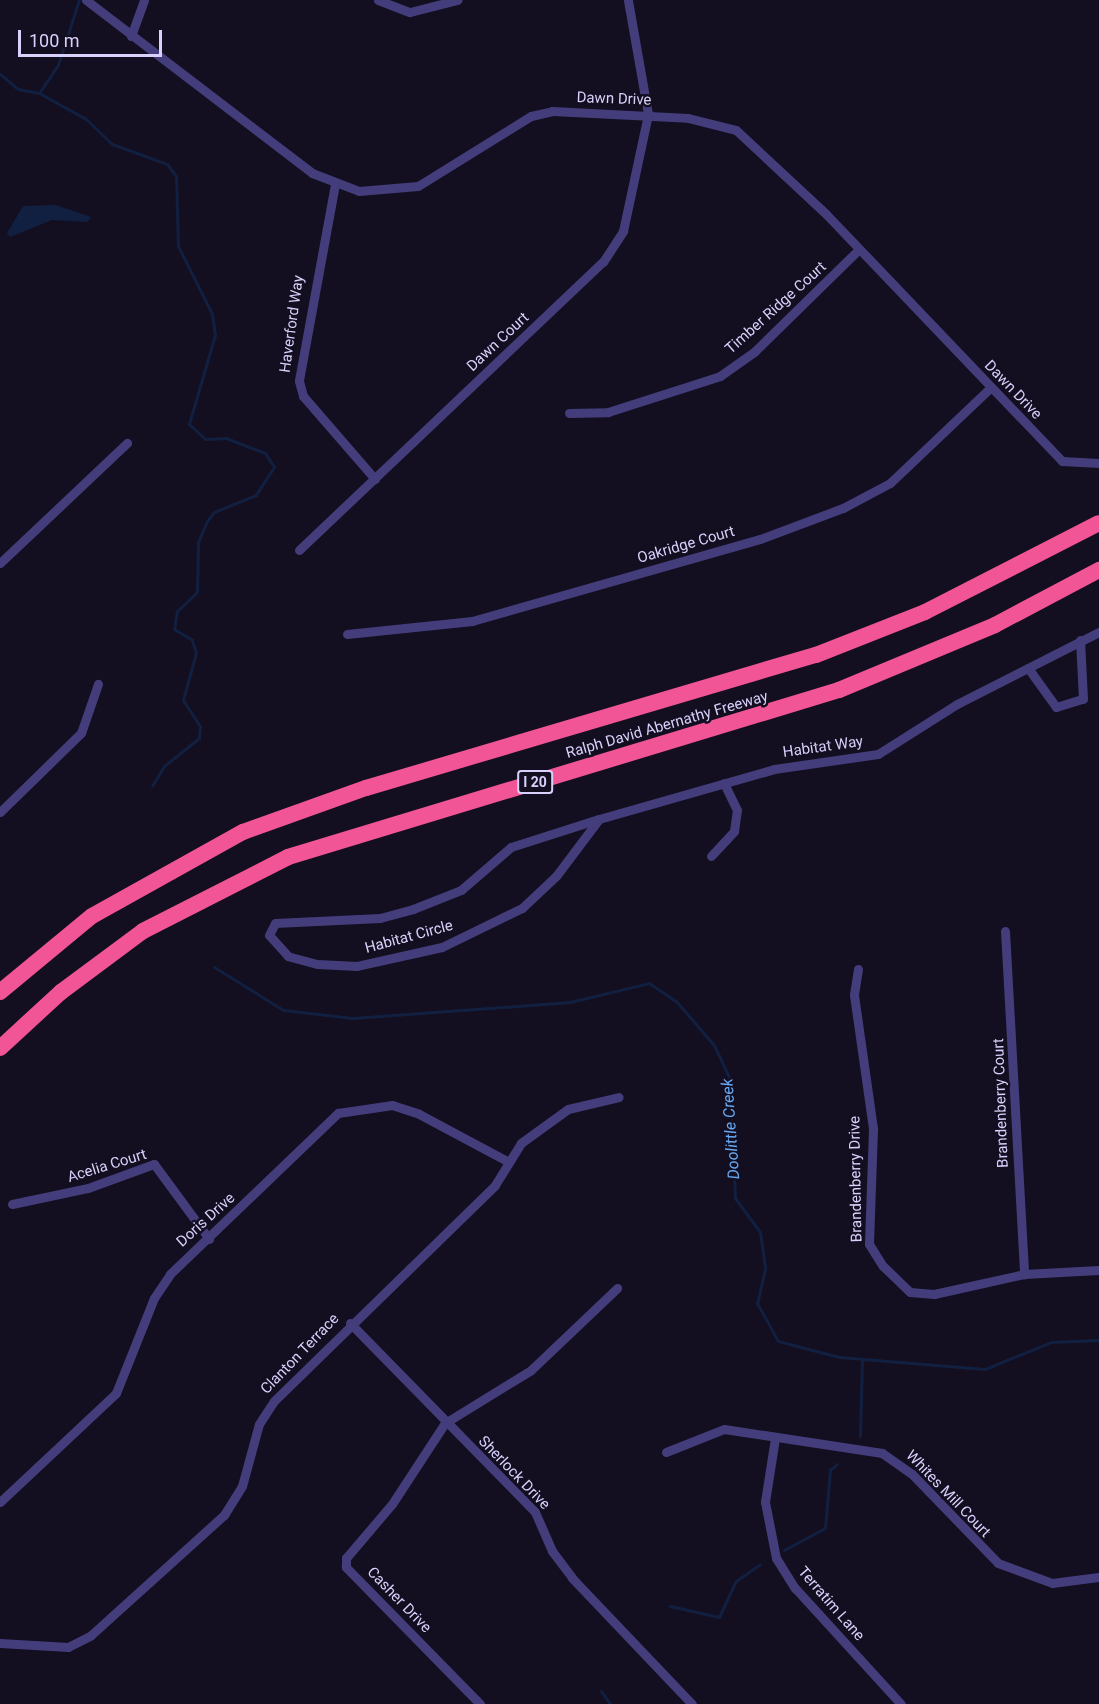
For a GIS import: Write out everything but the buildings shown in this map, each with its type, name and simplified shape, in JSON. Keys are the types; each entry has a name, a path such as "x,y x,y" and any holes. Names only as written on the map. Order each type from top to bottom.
{"highway":[{"name":"Ralph David Abernathy Freeway","path":"0,992 92,916 243,832 366,788 816,655 935,607 1099,523"},
{"name":"Ralph David Abernathy Freeway","path":"0,1048 61,992 143,931 288,857 839,690 995,625 1099,570"}],"street":[{"name":"Dawn Drive","path":"86,0 312,173 335,184 386,192 418,186 531,116 552,111 648,114 717,122 736,130 760,148 1062,461 1099,463"},
{"path":"131,36 144,0"},
{"path":"378,0 410,12 458,0"},
{"path":"628,0 648,114"},
{"name":"Dawn Court","path":"299,550 603,262 632,204 648,114"},
{"name":"Haverford Way","path":"335,184 298,381 303,396 375,478"},
{"name":"Timber Ridge Court","path":"569,412 608,412 720,376 754,352 858,250"},
{"name":"Oakridge Court","path":"347,634 472,621 760,539 843,508 890,483 990,388"},
{"path":"0,563 127,443"},
{"name":"Habitat Way","path":"599,819 774,769 878,754 1028,668 1099,632"},
{"path":"1028,668 1056,707 1083,699 1080,640"},
{"path":"0,812 81,734 98,684"},
{"path":"711,856 734,831 737,810 724,783"},
{"name":"Habitat Circle","path":"599,819 556,876 522,908 442,947 357,966 317,964 288,956 269,935 275,923 380,918 413,909 461,890 512,848 599,819"},
{"name":"Brandenberry Court","path":"1005,931 1024,1274"},
{"name":"Brandenberry Drive","path":"858,969 854,995 873,1129 870,1244 910,1292 970,1289 1024,1274 1099,1270"},
{"name":"Clanton Terrace","path":"0,1643 68,1647 90,1636 214,1526 242,1486 259,1424 269,1409 350,1323 486,1194 509,1162 543,1123 568,1109 619,1097"},
{"name":"Doris Drive","path":"0,1502 108,1405 130,1368 161,1285 338,1113 351,1107 392,1105 419,1114 509,1162"},
{"name":"Acelia Court","path":"12,1204 88,1188 154,1164 209,1239"},
{"path":"445,1422 531,1370 617,1288"},
{"name":"Sherlock Drive","path":"350,1323 535,1512 552,1551 572,1578 692,1704"},
{"name":"Casher Drive","path":"445,1422 392,1504 352,1547 346,1567 480,1704"},
{"name":"Whites Mill Court","path":"666,1452 724,1429 895,1459 998,1563 1052,1583 1073,1584 1099,1577"},
{"name":"Terratim Lane","path":"775,1438 765,1502 777,1558 795,1588 901,1704"}],"water":[{"path":"56,205 91,217 87,222 52,220 10,237 7,233 23,206"}],"waterway":[{"path":"39,93 58,65 79,0"},
{"name":"Doolittle Creek","path":"0,74 18,89 39,93 86,119 112,144 167,164 176,176 178,246 212,314 215,335 189,424 205,439 226,438 265,453 274,467 256,495 214,512 207,521 198,542 197,592 177,611 174,629 192,640 196,653 183,700 200,726 199,738 164,766 152,786"},
{"name":"Doolittle Creek","path":"214,967 283,1010 353,1018 570,1002 649,983 676,1001 714,1045 730,1079 735,1198 760,1232 765,1269 757,1303 778,1341 839,1357 985,1369 1051,1342 1099,1340"},
{"path":"860,1436 862,1359"},
{"path":"784,1550 825,1528 830,1470 837,1464"},
{"path":"670,1606 719,1617 736,1581 760,1564"},
{"path":"601,1691 610,1704"}]}
